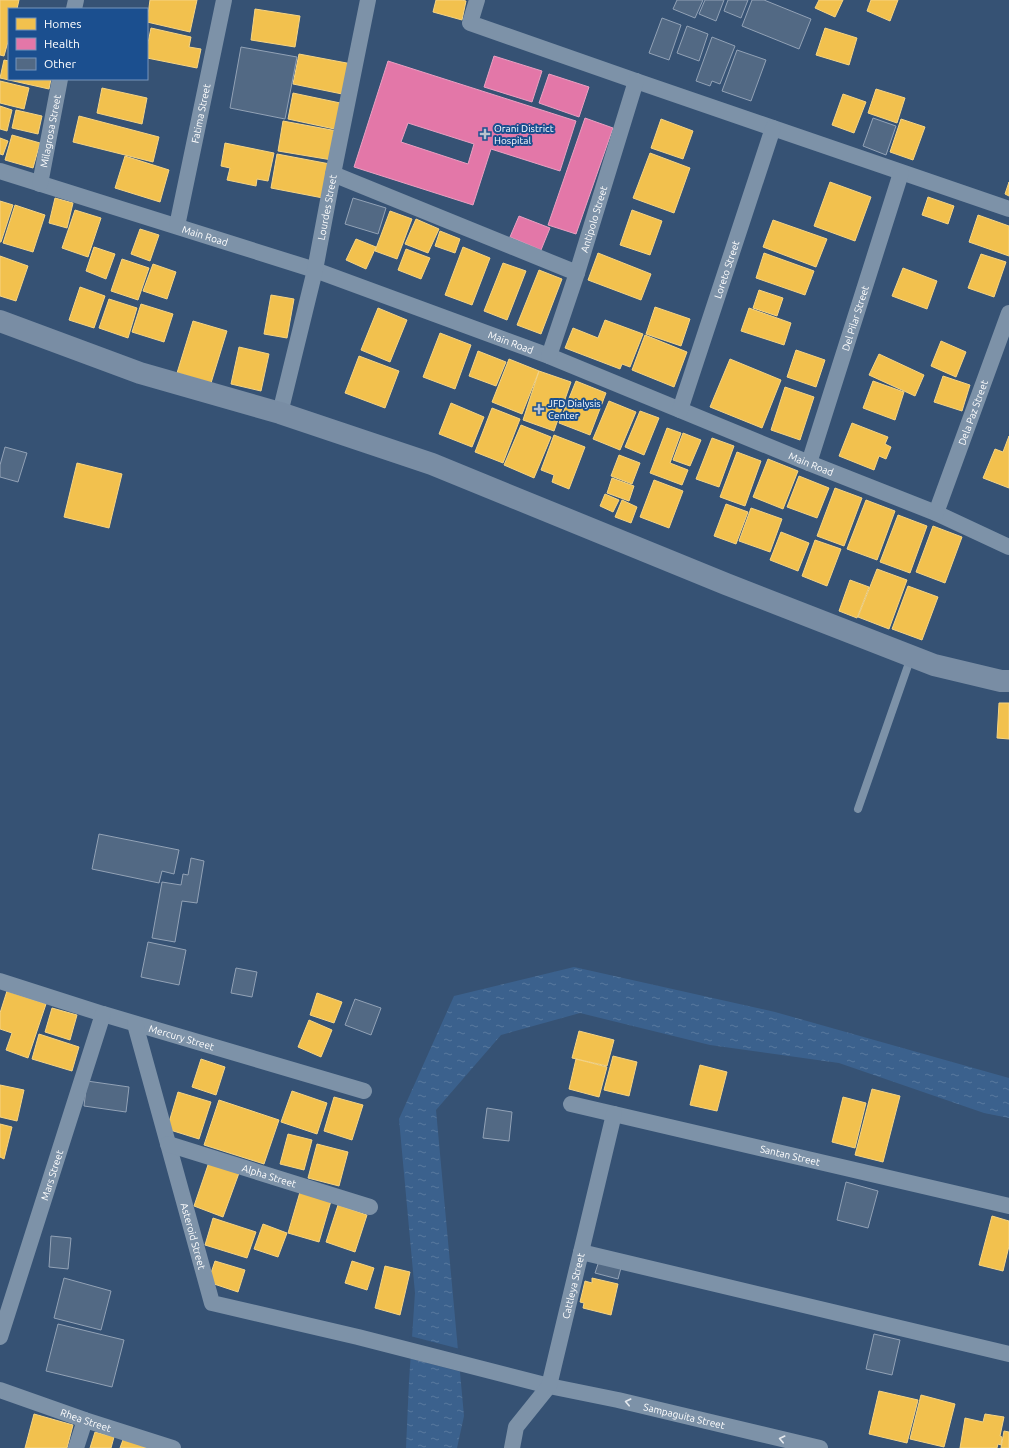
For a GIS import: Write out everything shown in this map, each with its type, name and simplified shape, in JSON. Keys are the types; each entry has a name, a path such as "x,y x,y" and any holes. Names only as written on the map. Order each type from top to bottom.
{"street":[{"name":"Fatima Street","path":"177,226 224,0"},
{"name":"Lourdes Street","path":"280,413 315,270 368,0"},
{"path":"477,0 470,22 636,81 1009,209"},
{"name":"Milagrosa Street","path":"40,184 60,80"},
{"name":"Antipolo Street","path":"549,356 577,273 636,81"},
{"name":"Loreto Street","path":"680,410 773,128"},
{"name":"Main Road","path":"0,171 315,270 549,356 809,463 936,512 1009,547"},
{"name":"Del Pilar Street","path":"809,463 902,173"},
{"path":"333,174 577,273"},
{"name":"Dela Paz Street","path":"936,512 1009,313"},
{"path":"0,321 140,373 280,413 432,464 726,584 934,665 1001,681 1009,680"},
{"name":"Mercury Street","path":"0,981 135,1024 364,1091"},
{"name":"Mars Street","path":"0,1337 103,1014"},
{"name":"Asteroid Street","path":"135,1024 212,1303 358,1336"},
{"name":"Santan Street","path":"570,1104 1009,1206"},
{"name":"Cattleya Street","path":"512,1448 516,1427 548,1386 614,1114"},
{"name":"Alpha Street","path":"168,1144 370,1207"},
{"path":"581,1252 1009,1354"},
{"name":"Sampaguita Street","path":"358,1336 548,1386 618,1400 820,1448"},
{"name":"Rhea Street","path":"0,1390 85,1420 173,1448"},
{"path":"76,1448 85,1420"}],"lane":[{"path":"858,809 912,656"}],"water":[{"path":"574,967 775,1012 1009,1078 1009,1118 984,1113 839,1063 710,1045 580,1013 501,1035 436,1110 464,1416 457,1448 406,1448 415,1293 399,1119 454,996"}],"pier":[{"path":"410,1336 460,1349 462,1372 408,1358"}],"building: Homes":[{"path":"0,0 19,0 17,8 8,8 8,42 4,56 0,55"},
{"path":"150,0 197,0 190,32 148,22"},
{"path":"436,0 466,1 462,20 433,12"},
{"path":"819,0 843,0 835,17 815,8"},
{"path":"871,0 898,0 890,21 867,11"},
{"path":"255,9 300,16 295,47 251,40"},
{"path":"151,28 191,37 189,47 201,49 197,68 148,58 148,43"},
{"path":"825,28 857,38 849,65 816,55"},
{"path":"299,54 352,64 347,95 293,84"},
{"path":"4,60 8,61 8,80 0,78"},
{"path":"9,80 51,80 49,89"},
{"path":"0,81 29,88 24,109 0,103"},
{"path":"102,88 147,98 142,124 97,113"},
{"path":"876,89 905,98 897,123 868,113"},
{"path":"293,93 345,104 339,130 288,119"},
{"path":"843,94 866,102 854,133 832,125"},
{"path":"0,106 12,110 7,131 0,129"},
{"path":"16,110 42,116 38,134 12,128"},
{"path":"79,116 159,137 153,162 73,142"},
{"path":"661,119 693,131 683,159 651,148"},
{"path":"901,119 925,127 913,160 890,152"},
{"path":"283,121 337,131 332,160 278,151"},
{"path":"12,135 40,143 33,168 5,160"},
{"path":"0,138 8,141 3,155 0,154"},
{"path":"225,143 274,153 268,181 257,179 256,186 227,180 230,168 221,166"},
{"path":"650,153 690,168 674,213 633,198"},
{"path":"277,154 330,164 323,198 271,188"},
{"path":"125,156 169,170 160,202 115,188"},
{"path":"830,182 871,197 855,241 814,226"},
{"path":"1009,182 1009,196 1005,194"},
{"path":"928,197 954,206 948,224 922,215"},
{"path":"55,198 73,203 67,228 49,223"},
{"path":"0,201 13,205 1,242 0,242"},
{"path":"15,205 45,215 33,252 3,243"},
{"path":"75,210 101,218 88,257 62,248"},
{"path":"632,210 662,221 650,255 620,245"},
{"path":"390,211 412,219 397,259 375,251"},
{"path":"978,215 1009,226 1009,256 969,242"},
{"path":"416,219 439,229 428,253 405,244"},
{"path":"773,220 827,239 816,267 763,247"},
{"path":"140,229 159,235 150,261 131,254"},
{"path":"440,231 460,239 455,253 435,246"},
{"path":"356,239 376,247 366,269 346,260"},
{"path":"94,247 115,254 106,279 86,271"},
{"path":"463,247 490,258 472,305 445,295"},
{"path":"406,249 430,258 421,279 398,270"},
{"path":"598,253 651,274 641,300 588,280"},
{"path":"764,253 814,271 805,295 756,278"},
{"path":"981,254 1006,262 994,297 968,288"},
{"path":"0,256 28,266 16,301 0,296"},
{"path":"122,259 149,268 138,300 111,291"},
{"path":"503,263 526,271 507,320 484,311"},
{"path":"153,264 176,272 167,299 143,291"},
{"path":"903,268 937,281 927,309 892,296"},
{"path":"539,270 562,279 541,334 517,325"},
{"path":"80,287 105,296 94,328 69,320"},
{"path":"759,290 783,298 777,316 753,308"},
{"path":"271,295 294,299 287,338 264,334"},
{"path":"109,299 137,308 128,338 99,328"},
{"path":"141,304 173,314 164,342 132,332"},
{"path":"655,307 690,319 681,346 646,334"},
{"path":"378,308 407,320 390,362 361,350"},
{"path":"749,308 791,323 784,345 741,331"},
{"path":"605,320 643,334 630,367 622,364 620,369 565,348 573,328 598,338"},
{"path":"193,321 227,331 211,383 177,373"},
{"path":"440,333 471,345 455,389 423,377"},
{"path":"645,335 687,352 674,387 632,370"},
{"path":"941,341 966,352 956,377 931,366"},
{"path":"239,347 269,354 261,391 231,384"},
{"path":"796,350 825,360 816,387 787,377"},
{"path":"478,351 506,362 496,386 469,376"},
{"path":"879,354 924,375 915,396 869,375"},
{"path":"359,356 399,371 385,408 345,393"},
{"path":"509,359 539,371 522,414 492,402"},
{"path":"730,359 781,380 762,428 710,407"},
{"path":"539,371 571,382 554,431 523,420"},
{"path":"943,376 970,385 962,411 934,402"},
{"path":"576,381 606,393 590,435 559,423"},
{"path":"873,381 904,392 895,420 863,408"},
{"path":"785,387 814,397 800,440 771,430"},
{"path":"609,401 636,412 620,450 593,439"},
{"path":"451,403 484,417 472,447 439,434"},
{"path":"492,408 520,419 503,463 475,452"},
{"path":"640,411 659,418 644,455 625,447"},
{"path":"852,423 888,437 885,444 891,447 886,459 879,456 874,470 839,456"},
{"path":"521,425 551,437 534,478 504,465"},
{"path":"667,428 681,433 670,463 688,470 682,485 650,473"},
{"path":"683,433 701,440 690,466 673,460"},
{"path":"554,435 585,447 569,489 552,482 554,475 541,470"},
{"path":"1009,436 1009,488 983,478 995,449 1003,452"},
{"path":"712,438 734,446 719,487 696,479"},
{"path":"737,452 761,461 745,506 720,497"},
{"path":"619,455 640,463 632,484 611,476"},
{"path":"768,459 798,471 783,509 753,497"},
{"path":"77,463 122,474 109,528 64,517"},
{"path":"799,476 829,488 817,518 787,507"},
{"path":"612,478 634,486 629,501 607,493"},
{"path":"654,480 683,491 669,528 640,517"},
{"path":"835,488 862,498 844,546 817,536"},
{"path":"605,494 619,500 613,512 600,506"},
{"path":"622,500 637,507 631,523 615,517"},
{"path":"866,500 895,511 877,560 847,549"},
{"path":"726,504 748,512 736,544 714,536"},
{"path":"751,508 782,519 770,552 739,541"},
{"path":"898,515 927,526 910,573 880,562"},
{"path":"933,526 962,537 945,583 916,572"},
{"path":"781,532 809,543 798,571 770,560"},
{"path":"815,540 841,549 827,586 802,576"},
{"path":"877,569 907,580 889,629 858,617"},
{"path":"850,580 869,587 857,618 839,611"},
{"path":"908,586 938,597 922,640 892,629"},
{"path":"999,703 1009,703 1009,739 997,738"},
{"path":"7,991 46,1004 28,1058 6,1050 12,1033 0,1029 0,1013"},
{"path":"317,993 342,1002 334,1023 310,1015"},
{"path":"52,1008 77,1015 70,1040 45,1032"},
{"path":"309,1020 332,1030 321,1057 298,1047"},
{"path":"579,1031 614,1040 607,1066 572,1058"},
{"path":"39,1034 79,1047 72,1071 32,1059"},
{"path":"613,1056 637,1062 629,1096 604,1090"},
{"path":"201,1059 225,1067 216,1095 192,1087"},
{"path":"576,1059 607,1067 599,1097 569,1089"},
{"path":"700,1065 727,1072 717,1111 690,1105"},
{"path":"0,1085 24,1090 17,1121 0,1117"},
{"path":"872,1089 900,1096 883,1162 855,1155"},
{"path":"292,1091 327,1103 317,1134 281,1122"},
{"path":"178,1092 211,1102 199,1139 167,1129"},
{"path":"334,1097 363,1105 352,1140 324,1131"},
{"path":"843,1097 866,1103 855,1148 832,1142"},
{"path":"219,1100 279,1120 264,1164 204,1145"},
{"path":"0,1124 12,1127 4,1159 0,1157"},
{"path":"288,1134 312,1140 304,1170 280,1164"},
{"path":"317,1144 348,1152 339,1186 308,1178"},
{"path":"209,1162 239,1173 223,1217 194,1206"},
{"path":"300,1192 331,1201 319,1242 288,1233"},
{"path":"338,1205 367,1215 355,1252 326,1242"},
{"path":"992,1216 1009,1221 1009,1246 1003,1271 979,1265"},
{"path":"213,1218 256,1232 247,1258 205,1245"},
{"path":"263,1224 287,1233 278,1257 254,1249"},
{"path":"215,1261 245,1270 238,1292 208,1282"},
{"path":"352,1261 374,1268 367,1290 345,1283"},
{"path":"385,1266 410,1272 400,1315 375,1308"},
{"path":"592,1278 618,1284 611,1315 583,1308 584,1303 580,1302 585,1281 592,1283"},
{"path":"879,1391 918,1400 907,1443 869,1434"},
{"path":"921,1395 955,1404 944,1447 910,1439"},
{"path":"34,1414 73,1425 67,1448 25,1448"},
{"path":"985,1414 1004,1417 1000,1436 1002,1437 1001,1445 998,1444 997,1448 960,1448 965,1418 983,1422"},
{"path":"1004,1431 1009,1432 1009,1448 1001,1448"},
{"path":"95,1432 114,1437 111,1448 90,1448"},
{"path":"124,1437 149,1448 120,1448"}],"building: Health":[{"path":"494,56 542,71 532,102 484,87"},
{"path":"388,61 576,121 560,171 491,149 473,205 354,167","holes":["408,123 474,144 468,164 401,142"]},
{"path":"549,74 589,87 579,117 539,103"},
{"path":"585,118 613,128 576,234 548,225"},
{"path":"519,216 550,228 541,250 510,237"}],"building: Other":[{"path":"677,0 703,0 695,18 673,9"},
{"path":"705,0 724,0 716,21 699,14"},
{"path":"728,0 748,0 741,18 724,11"},
{"path":"752,0 764,0 811,19 799,49 742,26"},
{"path":"662,18 681,25 669,60 649,53"},
{"path":"687,26 708,34 699,61 677,53"},
{"path":"712,37 735,46 720,84 712,81 710,86 696,81"},
{"path":"241,47 297,57 285,119 230,108"},
{"path":"737,50 766,60 751,101 722,91"},
{"path":"873,118 896,126 886,155 863,146"},
{"path":"353,198 386,208 378,234 345,224"},
{"path":"5,447 27,453 18,482 0,477 0,465"},
{"path":"99,834 179,850 174,874 162,871 159,883 92,869"},
{"path":"191,858 204,861 197,903 182,901 175,942 152,938 162,882 181,885 183,874 188,875"},
{"path":"148,942 186,950 179,985 141,977"},
{"path":"236,968 257,972 252,997 231,993"},
{"path":"355,999 381,1008 371,1035 345,1025"},
{"path":"87,1081 129,1087 126,1112 84,1106"},
{"path":"487,1108 512,1112 509,1141 483,1138"},
{"path":"846,1182 878,1191 868,1228 837,1220"},
{"path":"51,1236 71,1238 68,1269 49,1267"},
{"path":"600,1258 622,1264 618,1279 595,1273"},
{"path":"64,1278 111,1291 101,1330 54,1318"},
{"path":"58,1324 124,1340 112,1387 46,1371"},
{"path":"874,1334 900,1340 892,1375 866,1369"}],"place":[{"name":"Orani District Hospital","path":"485,134"},
{"name":"JFD Dialysis Center","path":"539,409"}]}
